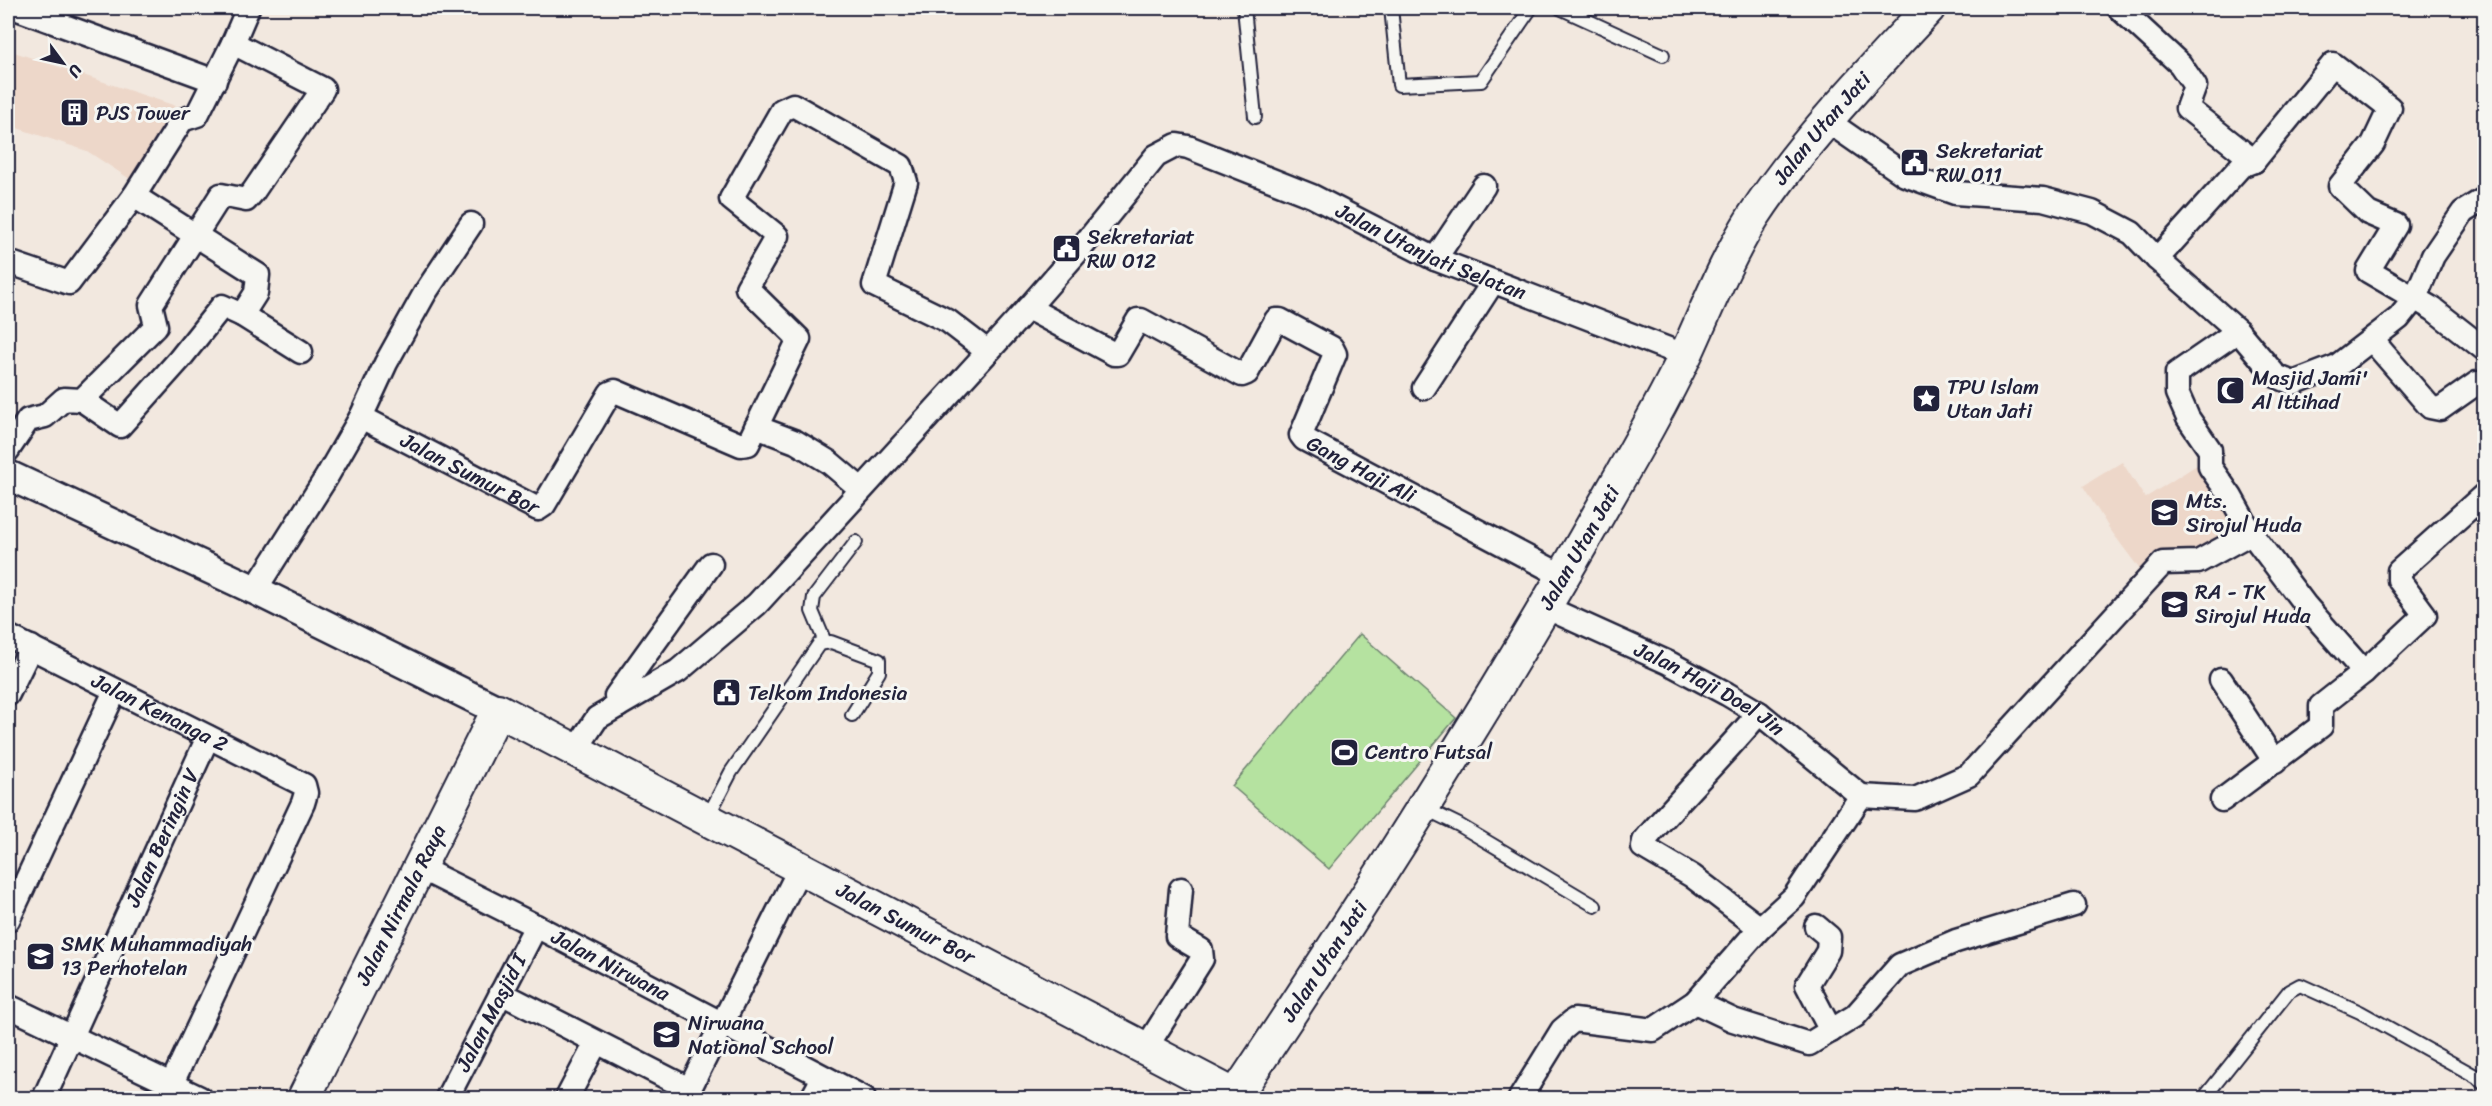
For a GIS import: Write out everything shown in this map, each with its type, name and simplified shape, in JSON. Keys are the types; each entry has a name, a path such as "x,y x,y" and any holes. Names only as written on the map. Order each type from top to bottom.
{"main road":[{"name":"Jalan Utan Jati","path":"1235,1093 1424,808 1545,607 1638,447 1686,353 1720,276 1751,221 1781,176 1826,120 1929,8"},
{"name":"Jalan Sumur Bor","path":"498,710 585,734 712,806 800,868 1193,1074 1235,1093"},
{"name":"Jalan Nirmala Raya","path":"304,1098 498,710"}],"street":[{"path":"15,8 215,81"},
{"path":"8,262 69,284 134,196 182,120 196,116 215,81 248,8"},
{"path":"2119,8 2180,64 2195,86 2187,108 2254,161"},
{"path":"82,400 156,326 152,304 221,195 246,200 323,89 233,43"},
{"path":"2157,259 2241,166 2254,161 2333,64 2390,108 2373,144 2340,186 2368,213 2396,225 2368,271 2415,298 2484,349"},
{"name":"Jalan Sumur Bor","path":"361,417 538,509 544,505 609,393 615,391 741,445 748,444 799,339 747,288 777,236 731,199 782,110 793,105 901,166 906,182 874,285 948,321 987,351"},
{"path":"1826,120 1905,175 1955,193 2043,199 2092,212 2132,233 2157,259 2238,331 2276,376 2294,383 2337,366 2399,318 2415,298 2433,256 2463,212 2484,199"},
{"name":"Jalan Utanjati Selatan","path":"1028,308 1092,235 1156,156 1177,146 1188,147 1312,196 1435,259 1671,350 1686,353"},
{"path":"1435,259 1484,186"},
{"path":"134,196 258,275 256,293 242,315"},
{"path":"258,585 286,537 326,478 361,417 386,363 425,293 471,224"},
{"path":"1424,388 1493,282"},
{"path":"8,450 28,420 45,416 64,399 82,400 120,426 179,360 222,306 242,315 301,352"},
{"path":"585,734 618,706 678,671 757,604 1028,308"},
{"name":"Gang Haji Ali","path":"1028,308 1114,354 1118,354 1138,320 1141,320 1242,375 1247,373 1276,320 1280,320 1332,348 1335,354 1301,435 1304,439 1563,576"},
{"path":"2238,331 2177,373 2177,393 2188,418 2210,450 2210,467 2231,497 2251,533 2306,606 2364,672"},
{"path":"2372,340 2430,407 2440,409 2477,382 2484,384"},
{"path":"756,427 796,442 829,462 861,489"},
{"name":"Jalan Sumur Bor","path":"8,475 258,585 498,710"},
{"path":"2222,800 2321,726 2321,706 2364,672 2425,615 2399,580 2399,571 2484,495"},
{"path":"1520,1098 1562,1030 1574,1020 1653,1030 1695,1002 1760,928 1794,897 1861,796 1916,799 1969,775 2163,563 2198,562 2251,533"},
{"path":"618,706 616,696 711,564"},
{"name":"Jalan Haji Doel Jin","path":"1545,607 1669,663 1759,713 1861,796"},
{"name":"Jalan Kenanga 2","path":"8,636 115,692 304,785 306,793 168,1092"},
{"path":"8,694 31,647"},
{"path":"2221,680 2275,762"},
{"path":"8,920 115,692"},
{"path":"1759,713 1713,767 1668,812 1644,841 1643,847 1692,876 1760,928"},
{"name":"Jalan Beringin V","path":"44,1098 207,737"},
{"name":"Jalan Nirwana","path":"420,868 536,926 864,1098"},
{"path":"501,993 687,1094 800,868"},
{"path":"1146,1048 1203,959 1201,950 1178,936 1181,889"},
{"path":"1695,1002 1743,1023 1809,1044 1855,1016 1900,965 1956,941 2074,905"},
{"name":"Jalan Masjid I","path":"447,1098 536,926"},
{"path":"1816,926 1829,937 1828,951 1807,985 1831,1031"},
{"path":"8,1006 73,1037 168,1092 200,1098"},
{"path":"567,1098 596,1043"},
{"path":"812,1098 823,1078"}],"lane":[{"path":"1391,8 1399,85 1481,81 1532,8"},
{"path":"1560,8 1663,55"},
{"path":"1242,9 1255,117"},
{"path":"825,642 812,611 814,597 856,542"},
{"path":"712,806 732,772 819,644 825,642 879,660 879,672 852,715"},
{"path":"1424,808 1459,825 1595,906"},
{"path":"2204,1098 2289,991 2300,985 2360,1012 2477,1077 2484,1084"}],"shaded area":[{"path":"8,50 185,109 136,183 87,151 8,125"},
{"name":"Mts. Sirojul Huda","path":"2122,462 2145,498 2200,463 2243,534 2144,575 2109,528 2083,486"}],"green space":[{"name":"Centro Futsal","path":"1360,634 1456,718 1329,869 1232,786"}],"place":[{"name":"PJS Tower","path":"75,113"},
{"name":"Sekretariat RW 011","path":"1915,163"},
{"name":"Sekretariat RW 012","path":"1066,249"},
{"name":"Masjid Jami' Al Ittihad","path":"2231,390"},
{"name":"TPU Islam Utan Jati","path":"1926,399"},
{"name":"Mts. Sirojul Huda","path":"2165,513"},
{"name":"RA - TK Sirojul Huda","path":"2174,604"},
{"name":"Telkom Indonesia","path":"727,693"},
{"name":"Centro Futsal","path":"1344,752"},
{"name":"SMK Muhammadiyah 13 Perhotelan","path":"40,956"},
{"name":"Nirwana National School","path":"667,1035"}]}
